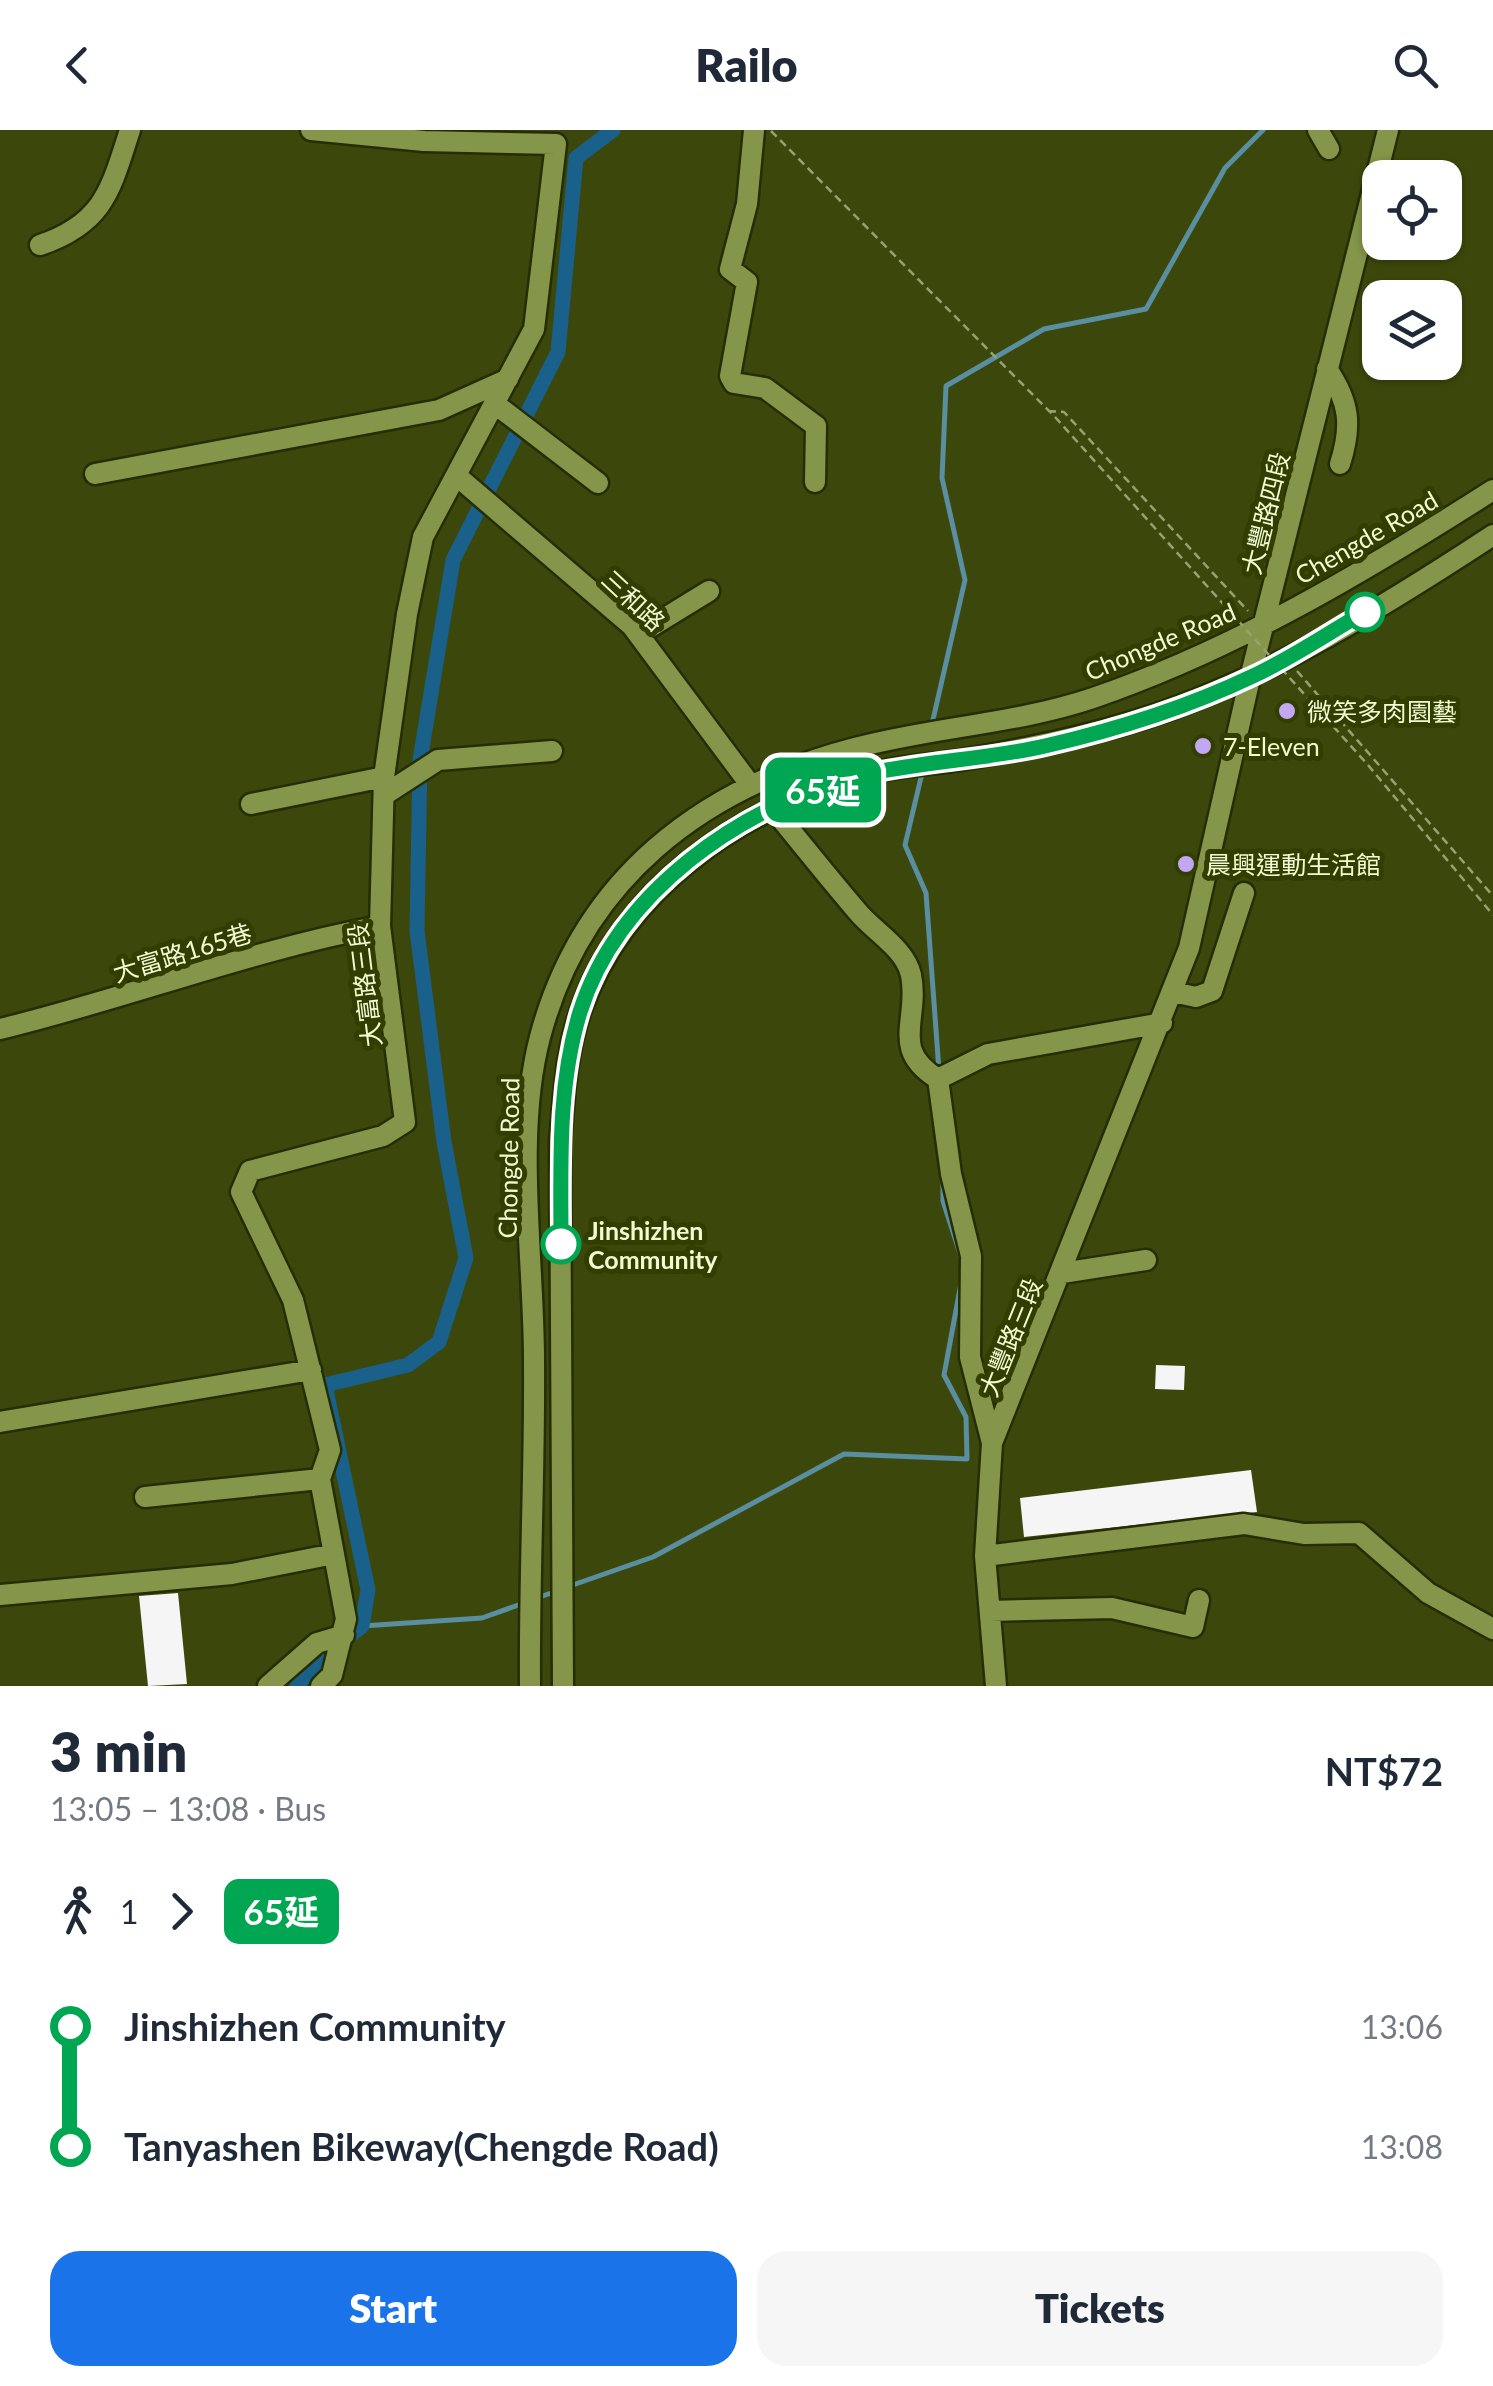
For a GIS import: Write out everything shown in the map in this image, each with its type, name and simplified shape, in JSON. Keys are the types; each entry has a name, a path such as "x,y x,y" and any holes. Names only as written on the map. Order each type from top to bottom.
{"street":[{"path":"40,244 58,238 102,206 130,130"},
{"path":"311,130 424,141 515,137 556,144 574,130"},
{"path":"754,130 747,204 730,269 747,282 730,376 734,383 765,388 816,426 815,482"},
{"name":"大豐路四段","path":"1162,1023 1189,948 1250,678 1388,130"},
{"name":"大富路三段","path":"322,1686 332,1674 346,1619 320,1479 330,1450 292,1300 241,1192 250,1172 383,1136 405,1122 380,926 422,537 458,477 534,328 556,144"},
{"path":"1327,369 1342,390 1349,413 1340,464"},
{"path":"95,474 439,410 508,379"},
{"path":"495,404 598,483"},
{"name":"三和路","path":"458,477 639,634 749,784"},
{"name":"Chengde Road","path":"1263,625 1384,560 1493,490"},
{"path":"1250,678 1493,534"},
{"path":"639,634 709,591"},
{"name":"Chongde Road","path":"530,1683 534,1362 530,1086 540,1038 573,950 603,901 677,829 749,784 857,747 1090,699 1263,625"},
{"name":"Chongde Road","path":"563,1683 560,1142 570,1054 581,1009 615,944 658,888 686,862 773,809 857,776 1044,746 1146,718 1250,678"},
{"path":"251,804 393,785 438,760 454,756 552,751"},
{"path":"773,809 860,915 900,954 911,975 910,1052 917,1066 938,1078"},
{"path":"1173,992 1196,997 1212,992 1244,893"},
{"name":"大富路165巷","path":"0,1029 86,1008 296,942 380,926"},
{"path":"938,1078 988,1054 1162,1023"},
{"name":"大豐路三段","path":"996,1686 985,1556 992,1444 1162,1023"},
{"path":"938,1078 951,1174 971,1256 970,1357 992,1444"},
{"path":"1062,1273 1146,1260"},
{"path":"0,1422 312,1370"},
{"path":"145,1497 320,1479"},
{"path":"985,1556 1244,1524 1304,1534 1359,1533 1428,1593 1493,1629"},
{"path":"0,1596 232,1574 334,1554"},
{"path":"990,1612 1112,1608 1192,1627 1197,1622 1199,1600"},
{"path":"268,1686 317,1643 344,1635"}],"path":[{"path":"770,130 1055,417 1368,765 1493,914"}],"building":[{"path":"1156,1365 1185,1366 1184,1390 1155,1389"},
{"path":"1251,1470 1257,1512 1024,1537 1020,1498"},
{"path":"178,1593 187,1684 148,1686 139,1596"}],"waterway":[{"path":"297,1686 321,1658 362,1626 368,1590 325,1385 408,1365 439,1342 466,1258 444,1142 417,931 420,760 453,560 558,352 576,158 613,130"},
{"path":"932,724 965,580 942,478 946,386 1044,329 1146,309 1225,168 1263,130"},
{"path":"923,769 905,845 926,893 939,1071"},
{"path":"943,1177 943,1201 963,1263"},
{"path":"567,1587 653,1557 844,1454 967,1459 966,1417 944,1375 962,1278"},
{"path":"534,1599 557,1591"},
{"path":"362,1626 482,1618 524,1603"}],"bus line":[{"name":"65延","path":"561,1244 560,1142 570,1054 581,1009 597,972 624,929 686,862 773,809 857,776 1044,746 1146,718 1250,678 1365,612"}],"place":[{"name":"微笑多肉園藝","path":"1287,711"},
{"name":"7-Eleven","path":"1203,746"},
{"name":"晨興運動生活館","path":"1186,864"},
{"name":"Jinshizhen Community","path":"561,1244"}]}
